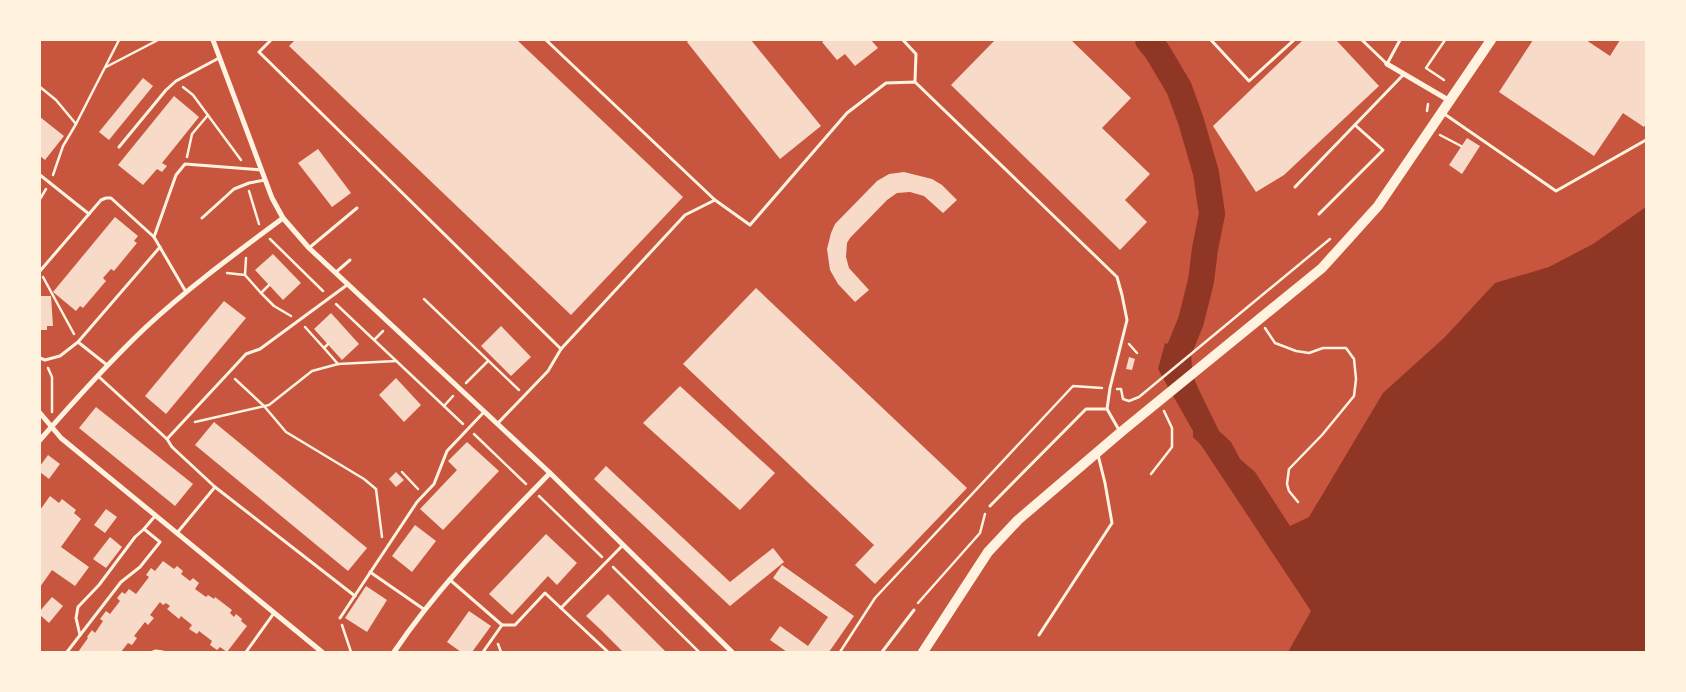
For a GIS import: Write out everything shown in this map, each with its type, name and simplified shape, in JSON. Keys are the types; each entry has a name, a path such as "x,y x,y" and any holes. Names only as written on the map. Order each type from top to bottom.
{"main road":[{"path":"923,652 988,552 1018,520 1121,432 1322,268 1378,206 1491,40"}],"street":[{"path":"213,40 272,198 283,218 335,274 550,473 732,652"},
{"path":"1387,64 1450,102"},
{"path":"40,440 97,376 145,328 186,292 283,218"},
{"path":"40,413 60,438 322,652"},
{"path":"394,652 449,579 550,473"}],"lane":[{"path":"271,40 259,52 561,349"},
{"path":"546,40 716,200 750,225 848,112 886,83 915,82 1117,277 1126,320 1107,409 1121,432"},
{"path":"903,40 916,54 915,82"},
{"path":"1211,40 1249,81 1294,40"},
{"path":"1362,40 1387,64 1400,40"},
{"path":"118,147 166,90 176,81 220,57"},
{"path":"1295,187 1404,74"},
{"path":"1442,113 1556,191 1646,140"},
{"path":"1319,214 1383,150 1356,124"},
{"path":"154,237 176,175 185,164 262,170"},
{"path":"40,175 89,214"},
{"path":"202,218 234,189 248,183 265,180"},
{"path":"40,271 101,200 111,198 154,237 186,292"},
{"path":"497,424 548,371 561,349 685,215 716,200"},
{"path":"309,248 357,208"},
{"path":"40,358 45,360 60,356 78,342 160,247"},
{"path":"335,274 350,260"},
{"path":"167,439 246,354 260,349 347,285"},
{"path":"78,342 108,366"},
{"path":"97,376 167,439 172,447 215,487 355,596"},
{"path":"990,506 1086,409 1107,409"},
{"path":"340,618 416,502 434,484 447,452 484,412"},
{"path":"1039,635 1112,523 1106,483 1097,452"},
{"path":"177,534 215,487"},
{"path":"80,635 76,618 78,607 100,585 154,516"},
{"path":"67,652 121,582 140,567 160,542 144,529"},
{"path":"561,608 622,545"},
{"path":"370,572 425,610"},
{"path":"449,579 502,625 515,625 545,593 608,652"},
{"path":"882,652 914,610"},
{"path":"246,652 274,613"},
{"path":"483,652 502,625"},
{"path":"153,652 156,650 163,652"}],"path":[{"path":"50,183 63,146 119,40"},
{"path":"105,68 158,40"},
{"path":"1444,80 1426,68 1445,40"},
{"path":"176,81 194,95"},
{"path":"40,87 56,100 76,124"},
{"path":"1426,118 1428,104"},
{"path":"185,164 192,134 208,115"},
{"path":"1440,136 1461,146"},
{"path":"840,652 875,598 1073,386 1121,389 1123,399 1129,401 1139,397 1309,258 1336,233"},
{"path":"269,237 330,298 533,490 699,652"},
{"path":"245,275 246,258"},
{"path":"40,271 78,342"},
{"path":"226,273 245,275 261,292"},
{"path":"424,299 524,396"},
{"path":"1258,319 1275,343 1309,353 1323,348 1346,348 1354,359 1356,379 1354,396 1322,435 1290,469 1287,484 1289,491 1298,502"},
{"path":"374,340 384,330"},
{"path":"324,348 338,364"},
{"path":"45,360 52,377 52,426"},
{"path":"181,425 269,405 312,371 338,364 396,361"},
{"path":"465,384 488,361"},
{"path":"229,373 264,406 286,432 364,479 376,490 384,551"},
{"path":"444,406 453,396"},
{"path":"1151,474 1172,447 1172,428 1167,415"},
{"path":"402,472 424,495"},
{"path":"914,610 919,600 980,533 985,515 990,506"}],"shaded area":[{"path":"1646,207 1646,652 1288,652 1311,611 1201,445 1193,437 1193,431 1158,369 1165,343 1182,348 1199,390 1219,431 1231,442 1240,459 1255,472 1290,526 1309,517 1383,393 1445,337 1495,283 1549,267 1593,244"}],"building":[{"path":"295,40 517,40 683,197 571,315 289,46"},
{"path":"689,40 751,40 821,126 780,159 687,42"},
{"path":"825,40 871,40 878,48 855,66 845,54 837,60 822,42"},
{"path":"995,40 1071,40 1131,98 1102,128 1150,174 1125,200 1147,222 1120,250 951,85"},
{"path":"1303,40 1336,40 1379,86 1284,175 1256,192 1213,126"},
{"path":"1533,40 1586,40 1610,56 1620,40 1646,40 1646,124 1644,127 1623,113 1594,156 1499,92"},
{"path":"143,78 153,86 109,140 99,132"},
{"path":"174,96 199,117 162,163 167,166 162,172 157,169 143,185 118,165"},
{"path":"40,117 64,136 45,160 40,156"},
{"path":"1467,138 1480,146 1462,174 1449,165"},
{"path":"318,149 351,193 332,207 298,163"},
{"path":"904,172 932,179 942,185 957,200 943,213 924,196 910,192 897,193 887,200 847,243 846,257 849,268 869,290 855,302 838,284 830,270 827,249 831,233 835,224 877,181 889,174"},
{"path":"115,217 138,236 134,241 137,243 114,271 111,269 103,278 106,281 83,308 80,306 76,311 53,292"},
{"path":"273,254 301,283 283,300 255,270"},
{"path":"756,288 967,488 875,584 855,565 874,545 683,364"},
{"path":"40,296 51,296 53,326 47,326 47,330 40,330"},
{"path":"224,301 246,318 166,414 145,396"},
{"path":"331,313 359,344 342,360 314,329"},
{"path":"501,326 531,357 511,376 481,346"},
{"path":"1129,357 1135,359 1132,370 1126,369"},
{"path":"396,378 421,405 404,422 379,395"},
{"path":"680,386 775,473 740,510 643,423"},
{"path":"96,407 193,484 175,506 79,428"},
{"path":"214,422 367,548 348,571 195,445"},
{"path":"467,442 499,471 443,530 420,509 457,470 448,461"},
{"path":"48,455 60,464 49,479 40,472 40,466"},
{"path":"606,466 730,582 773,548 784,562 730,606 594,479"},
{"path":"396,472 404,480 396,487 389,479"},
{"path":"50,496 59,503 62,499 76,510 74,513 81,519 61,547 89,567 75,586 52,570 40,587 40,510"},
{"path":"106,509 117,517 105,533 94,525"},
{"path":"415,525 436,541 412,572 392,556"},
{"path":"546,534 577,563 557,585 548,576 512,615 489,594"},
{"path":"110,537 122,547 106,568 93,559"},
{"path":"163,561 174,569 177,566 183,571 181,574 190,581 193,578 199,583 195,589 206,597 208,595 214,599 215,597 232,610 230,613 234,617 236,614 247,626 227,652 220,647 217,650 210,645 212,641 199,631 197,634 189,629 192,625 181,616 179,619 167,609 170,606 166,603 163,605 160,602 150,615 154,618 148,625 145,622 134,636 137,638 132,645 128,643 121,652 78,652 92,630 95,633 103,621 100,619 106,611 110,614 120,601 117,598 122,592 125,594 129,589 136,594 149,577 146,575 151,568 155,571"},
{"path":"782,565 854,616 829,652 787,652 770,640 780,626 808,646 828,617 773,578"},
{"path":"366,586 387,600 367,632 345,618"},
{"path":"608,594 666,652 623,652 586,616"},
{"path":"52,597 63,606 49,623 40,615 40,611"},
{"path":"469,611 491,626 472,652 461,652 447,642"}],"waterway":[{"path":"1148,40 1157,51 1179,88 1206,173 1212,214 1201,281 1191,321 1178,353 1180,383"}]}
